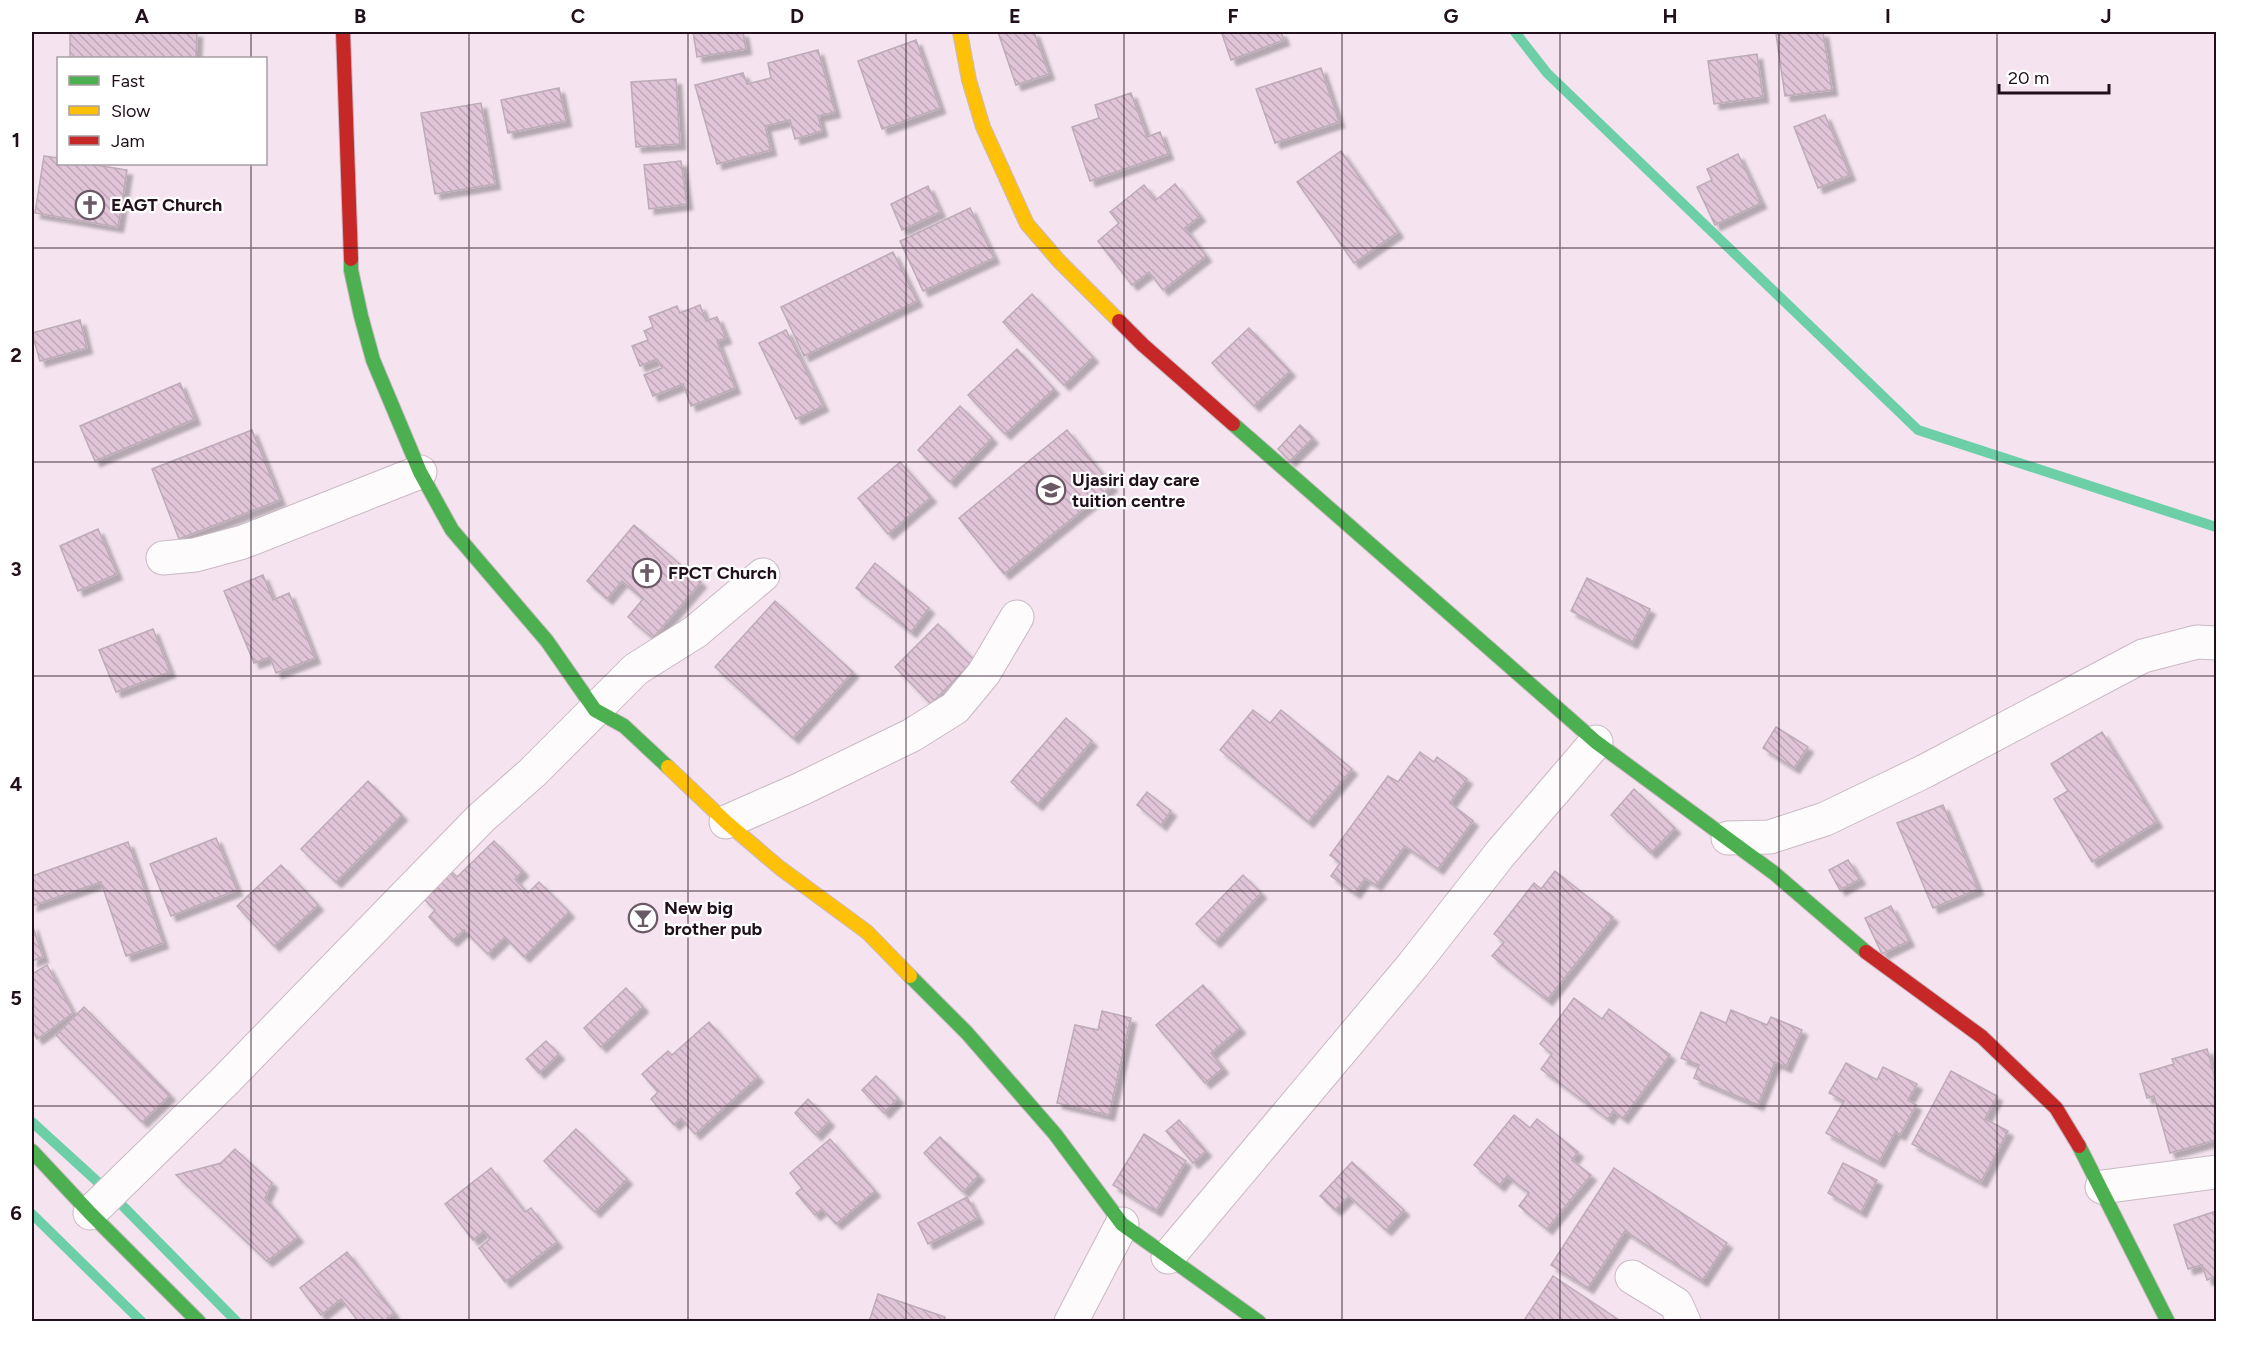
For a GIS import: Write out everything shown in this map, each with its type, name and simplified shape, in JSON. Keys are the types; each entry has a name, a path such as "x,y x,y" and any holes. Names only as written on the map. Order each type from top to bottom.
{"street":[{"path":"343,32 351,270 373,360 420,472 452,530 547,641 595,710 624,726 726,822 780,868 867,932 967,1033 1054,1134 1122,1224 1259,1322"},
{"path":"960,32 969,80 983,127 1027,224 1059,261 1143,345 1596,742 1774,873 1879,963 1982,1037 2018,1071 2056,1108 2102,1187 2168,1322"},
{"path":"163,558 195,555 243,542 420,472"},
{"path":"90,1213 225,1081 481,818 532,773 636,669 695,632 763,575"},
{"path":"726,822 801,789 912,735 955,708 966,698 984,673 1017,616"},
{"path":"1728,838 1770,837 1825,819 1935,766 2143,656 2197,642 2217,643"},
{"path":"1168,1257 1413,965 1500,854 1596,742"},
{"path":"32,1151 90,1213 200,1322"},
{"path":"2102,1187 2217,1172"},
{"path":"1071,1322 1122,1224"},
{"path":"1632,1277 1676,1304 1684,1322"}],"building":[{"path":"70,32 197,32 196,57 70,57"},
{"path":"693,32 743,32 746,49 697,57"},
{"path":"998,32 1034,32 1049,74 1016,85"},
{"path":"1227,32 1281,32 1284,40 1231,60 1222,34"},
{"path":"1823,32 1832,90 1785,96 1776,34"},
{"path":"916,40 940,108 882,129 858,61"},
{"path":"818,50 835,112 818,116 822,131 795,139 790,120 765,126 771,150 717,164 695,85 743,73 747,84 771,78 768,63"},
{"path":"1757,54 1763,97 1714,104 1708,61"},
{"path":"1321,68 1339,122 1275,143 1256,89"},
{"path":"676,79 680,144 636,147 631,82"},
{"path":"559,88 566,121 508,133 501,100"},
{"path":"1131,93 1147,137 1160,132 1168,154 1090,181 1072,127 1099,118 1095,105"},
{"path":"481,103 495,184 435,194 421,113"},
{"path":"1825,115 1850,175 1818,188 1794,127"},
{"path":"1341,151 1398,232 1354,263 1297,182"},
{"path":"1738,154 1761,203 1715,225 1697,187 1712,180 1707,169"},
{"path":"44,156 57,158 57,165 96,165 127,170 118,227 35,213"},
{"path":"681,161 687,204 649,209 644,165"},
{"path":"1175,184 1200,216 1185,228 1206,256 1163,290 1149,272 1132,285 1098,241 1119,223 1110,212 1144,185 1156,200"},
{"path":"928,186 940,212 902,230 891,204"},
{"path":"970,208 994,258 923,291 900,241"},
{"path":"893,252 917,301 804,356 781,307"},
{"path":"1032,294 1093,357 1064,385 1003,322"},
{"path":"700,305 706,321 717,317 726,338 717,341 735,388 691,406 683,384 653,396 644,375 662,368 657,359 640,366 632,346 648,340 644,331 653,327 649,317 677,306 680,313"},
{"path":"80,320 87,348 40,361 32,333"},
{"path":"1249,328 1290,371 1254,406 1212,363"},
{"path":"786,330 823,406 796,419 759,343"},
{"path":"1017,349 1054,389 1005,434 968,395"},
{"path":"180,383 195,419 95,461 80,426"},
{"path":"960,406 992,438 950,482 918,450"},
{"path":"1300,425 1313,438 1290,461 1278,449"},
{"path":"252,430 280,500 179,539 152,469"},
{"path":"1067,430 1112,486 1004,574 959,518"},
{"path":"900,462 931,497 888,534 858,498"},
{"path":"634,525 701,582 653,638 628,617 643,599 622,581 607,599 587,581"},
{"path":"98,529 117,574 78,591 60,546"},
{"path":"875,563 929,608 911,632 856,588"},
{"path":"263,575 273,600 289,593 315,658 276,673 270,657 254,663 224,591"},
{"path":"1587,578 1650,609 1632,643 1571,611"},
{"path":"775,601 853,672 793,738 715,667"},
{"path":"938,624 974,660 931,704 895,667"},
{"path":"153,629 170,672 116,692 99,650"},
{"path":"1253,710 1270,723 1281,710 1352,769 1308,822 1220,750"},
{"path":"1066,718 1092,741 1037,805 1011,782"},
{"path":"1776,727 1808,747 1794,768 1763,748"},
{"path":"2102,732 2157,822 2092,862 2054,799 2068,791 2051,764"},
{"path":"1420,752 1434,762 1437,757 1467,779 1450,803 1473,821 1438,869 1405,846 1376,885 1365,878 1355,893 1331,876 1340,863 1330,855 1388,776 1398,782"},
{"path":"368,781 402,815 336,882 301,849"},
{"path":"1634,789 1675,828 1651,853 1611,815"},
{"path":"1147,792 1171,811 1161,825 1137,805"},
{"path":"1943,805 1978,889 1933,908 1897,823"},
{"path":"216,838 237,890 171,916 150,864"},
{"path":"494,841 523,871 515,879 528,893 539,882 569,912 524,957 505,937 488,954 464,930 452,941 429,917 435,910 423,898 451,871 457,877"},
{"path":"128,842 163,943 126,956 101,882 32,906 32,876"},
{"path":"1848,860 1860,879 1840,890 1829,870"},
{"path":"281,865 318,905 274,946 237,906"},
{"path":"1555,871 1613,917 1547,1000 1492,956 1504,942 1494,934 1534,883 1541,889"},
{"path":"1243,875 1261,893 1215,942 1196,924"},
{"path":"1891,906 1909,941 1882,954 1865,918"},
{"path":"32,924 43,957 32,961"},
{"path":"47,965 73,1013 37,1039 32,1030 32,974"},
{"path":"1203,985 1240,1028 1211,1053 1223,1068 1205,1083 1156,1025"},
{"path":"626,988 643,1007 601,1047 584,1028"},
{"path":"1574,998 1602,1019 1609,1009 1670,1055 1623,1118 1613,1111 1608,1119 1541,1069 1552,1054 1540,1044"},
{"path":"84,1007 170,1095 142,1122 56,1035"},
{"path":"1731,1010 1767,1025 1771,1017 1802,1030 1786,1067 1775,1062 1758,1105 1694,1078 1699,1065 1681,1058 1701,1012 1726,1023"},
{"path":"1102,1011 1131,1018 1109,1115 1057,1103 1075,1025 1098,1030"},
{"path":"709,1022 758,1077 695,1134 681,1118 674,1125 651,1099 658,1092 642,1074 668,1051 672,1055"},
{"path":"546,1041 559,1054 539,1073 526,1059"},
{"path":"2207,1049 2216,1082 2216,1126 2214,1127 2216,1140 2170,1153 2154,1096 2147,1098 2140,1074 2174,1064 2172,1059"},
{"path":"1846,1063 1877,1080 1883,1067 1917,1084 1908,1100 1916,1105 1900,1135 1895,1132 1879,1162 1826,1133 1844,1101 1829,1093"},
{"path":"1951,1071 1997,1096 1985,1119 2008,1131 1981,1182 1912,1144"},
{"path":"876,1076 898,1098 884,1113 862,1090"},
{"path":"808,1099 829,1121 816,1135 795,1113"},
{"path":"1514,1115 1530,1128 1537,1119 1578,1152 1572,1160 1591,1175 1547,1229 1519,1206 1529,1193 1507,1176 1499,1186 1474,1165"},
{"path":"1179,1120 1206,1151 1193,1163 1166,1131"},
{"path":"576,1129 627,1179 595,1212 544,1161"},
{"path":"1144,1134 1186,1161 1156,1211 1113,1185"},
{"path":"940,1137 979,1175 963,1192 924,1153"},
{"path":"830,1139 875,1191 836,1224 822,1209 815,1215 796,1193 802,1188 790,1173"},
{"path":"235,1149 272,1183 265,1198 298,1237 267,1261 176,1175 221,1163"},
{"path":"1352,1162 1404,1210 1386,1230 1349,1196 1335,1210 1320,1196"},
{"path":"1843,1163 1877,1180 1861,1212 1828,1193"},
{"path":"491,1168 525,1212 531,1208 557,1242 505,1282 479,1248 490,1239 484,1231 473,1240 445,1204"},
{"path":"1614,1168 1727,1243 1702,1281 1625,1231 1588,1288 1551,1265"},
{"path":"967,1197 978,1218 928,1244 918,1223"},
{"path":"2216,1211 2216,1276 2207,1280 2202,1265 2188,1269 2174,1225"},
{"path":"347,1252 394,1313 387,1318 390,1322 359,1322 341,1299 321,1315 300,1288"},
{"path":"1553,1276 1622,1322 1523,1322"},
{"path":"878,1294 945,1317 944,1322 869,1322"}],"waterway":[{"path":"1515,32 1547,73 1918,430 2216,527"},
{"path":"32,1122 111,1194 237,1322"},
{"path":"32,1214 142,1322"}],"traffic: fast":[{"path":"351,259 351,270 361,316 373,360 420,472 452,530 547,641 595,710 624,726 668,767"},
{"path":"1233,424 1596,742 1774,873 1866,952"},
{"path":"910,976 967,1033 1055,1134 1122,1224 1259,1322"},
{"path":"2079,1146 2168,1322"},
{"path":"32,1151 90,1213 199,1322"}],"traffic: slow":[{"path":"960,32 969,80 983,127 1027,224 1059,261 1119,321"},
{"path":"668,767 726,822 780,868 867,932 910,976"}],"traffic: jam":[{"path":"343,32 351,259"},
{"path":"1119,321 1233,424"},
{"path":"1866,952 1982,1037 2056,1108 2079,1146"}],"place":[{"name":"EAGT Church","path":"90,205"},
{"name":"Ujasiri day care tuition centre","path":"1051,490"},
{"name":"FPCT Church","path":"647,573"},
{"name":"New big brother pub","path":"643,918"}]}
